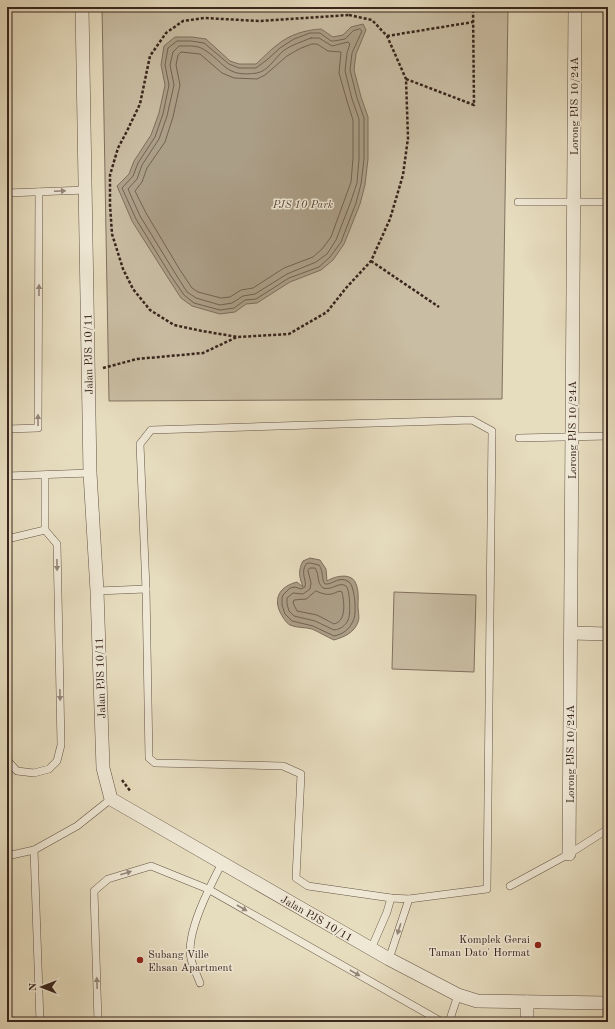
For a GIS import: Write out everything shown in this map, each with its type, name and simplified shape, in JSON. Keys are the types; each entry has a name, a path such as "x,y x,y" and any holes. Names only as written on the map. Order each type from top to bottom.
{"street":[{"name":"Jalan PJS 10/11","path":"82,7 90,473 97,591 103,768 111,799 371,949 458,995 477,1001 608,1003"},
{"name":"Lorong PJS 10/24A","path":"569,854 575,7"},
{"path":"570,633 608,634"},
{"path":"526,1022 527,1002"}],"lane":[{"path":"7,193 86,190"},
{"path":"7,429 38,428 39,192"},
{"path":"518,202 608,202"},
{"path":"472,420 492,431 487,889 409,899 391,898 308,886 296,878 301,774 283,766 155,763 149,758 146,589 140,444 151,430 472,420"},
{"path":"519,438 608,436"},
{"path":"7,476 90,473"},
{"path":"7,736 8,761 17,771 34,773 49,769 57,761 60,744 57,544 45,530 45,475"},
{"path":"7,538 45,530"},
{"path":"97,591 146,589"},
{"path":"7,856 34,850 77,826 111,799"},
{"path":"510,886 569,854 608,829"},
{"path":"34,850 40,1022"},
{"path":"200,982 191,959 192,934 208,889 222,863"},
{"path":"98,1022 94,891 108,879 151,866 208,889 442,1022"},
{"path":"371,949 391,898"},
{"path":"389,959 409,899"},
{"path":"449,1022 458,995"}],"path":[{"path":"406,80 474,105 473,7"},
{"path":"350,15 372,20 387,36 406,80 408,138 403,175 390,219 371,261 346,288 327,312 289,334 238,337 174,325 150,310 133,289 123,269 112,234 110,175 118,148 140,104 150,56 166,33 183,22 204,18 260,22 350,15"},
{"path":"387,36 473,22"},
{"path":"371,261 439,307"},
{"path":"103,360 103,368 137,359 203,353 238,337"},
{"path":"122,779 135,797"}],"green space":[{"name":"PJS 10 Park","path":"102,7 508,7 502,399 109,401"},
{"path":"394,592 476,595 474,672 392,669"}],"water":[{"path":"363,24 366,30 356,54 354,70 368,117 368,159 365,185 360,204 344,244 333,260 321,270 290,282 257,303 246,304 235,312 220,314 192,306 181,298 132,221 117,186 129,174 134,161 151,135 159,113 165,85 161,65 164,46 175,37 206,39 230,61 239,64 256,64 282,41 298,33 321,29 333,37 343,35 351,27"},
{"path":"310,558 320,560 326,569 327,581 334,578 347,576 354,580 357,587 359,620 351,632 334,640 312,629 290,625 278,607 278,597 283,589 297,582 303,587 300,577 300,567 303,561"}],"place":[{"name":"Komplek Gerai Taman Dato' Hormat","path":"538,945"},
{"name":"Subang Ville Ehsan Apartment","path":"140,960"}]}
